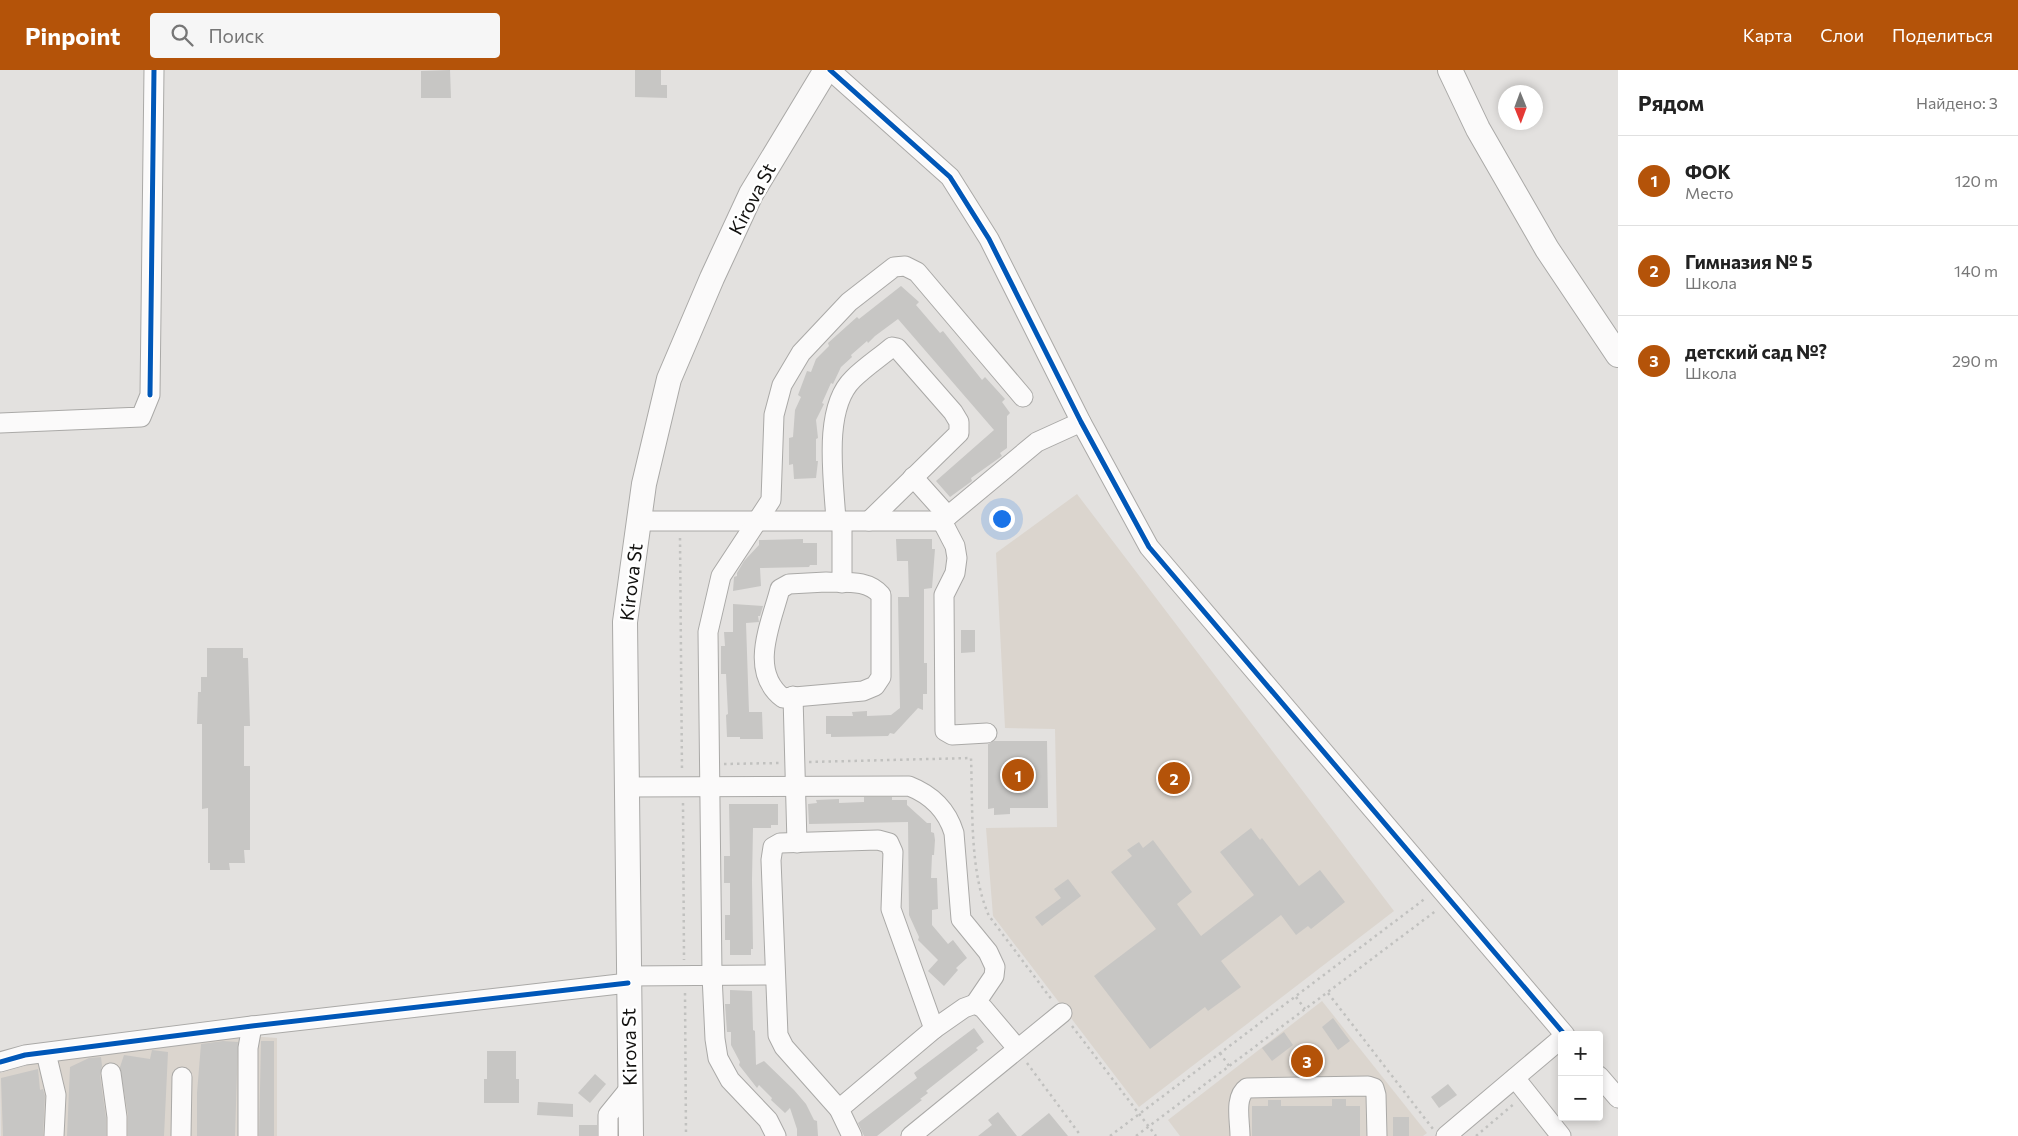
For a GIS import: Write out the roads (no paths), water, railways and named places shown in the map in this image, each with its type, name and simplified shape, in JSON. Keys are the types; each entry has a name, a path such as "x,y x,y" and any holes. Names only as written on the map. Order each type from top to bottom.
{"main road":[{"name":"Kirova St","path":"631,1136 625,622 644,484 669,379 712,278 751,194 828,70"},
{"path":"1450,70 1478,129 1547,250 1618,355"},
{"path":"1464,70 1512,168 1618,336"}],"street":[{"path":"0,423 141,417 150,395 154,70"},
{"path":"828,70 950,177 989,240 1081,422 1149,547 1562,1031"},
{"path":"776,1136 768,1120 730,1080 718,1058 715,1039 712,975 708,632 721,576 770,500 774,415 782,385 801,353 849,302 894,267 905,266 917,272 1023,397"},
{"path":"842,583 834,432 840,398 852,379 892,347 897,348 953,412 959,422 959,433 868,521"},
{"path":"639,521 868,521 945,518 1037,442 1081,422"},
{"path":"913,477 945,518 955,546 957,558 955,573 944,595 945,731 952,735 987,733"},
{"path":"842,583 862,583 876,589 881,595 881,677 875,686 864,691 783,698 776,693 764,673 763,653 780,589 789,584 842,583"},
{"path":"793,696 797,842"},
{"path":"626,788 909,786 921,790 933,798 950,821 954,833 961,919 988,952 995,967 994,976 975,1004 964,1008 934,1029 838,1109"},
{"path":"852,1136 838,1109 784,1047 778,1035 771,860 773,847 780,843 797,842 878,840 889,843 893,852 891,909 934,1029"},
{"path":"0,1062 25,1055 628,980 712,975 776,975"},
{"path":"975,1004 983,1008 1020,1052"},
{"path":"911,1136 1020,1052 1062,1014"},
{"path":"248,1136 248,1048 252,1026"},
{"path":"1441,1134 1515,1078 1558,1041"},
{"path":"46,1053 56,1095 54,1136"},
{"path":"111,1073 117,1117 117,1136"},
{"path":"181,1136 182,1076"},
{"path":"1515,1078 1561,1136"},
{"path":"1603,1081 1618,1098"},
{"path":"1240,1136 1239,1098 1247,1088 1368,1086 1374,1088 1376,1095 1377,1136"},
{"path":"608,1136 608,1115 630,1088"}],"place":[{"name":"ФОК","path":"1018,775"},
{"name":"Гимназия № 5","path":"1174,778"},
{"name":"детский сад №?","path":"1307,1061"}]}
